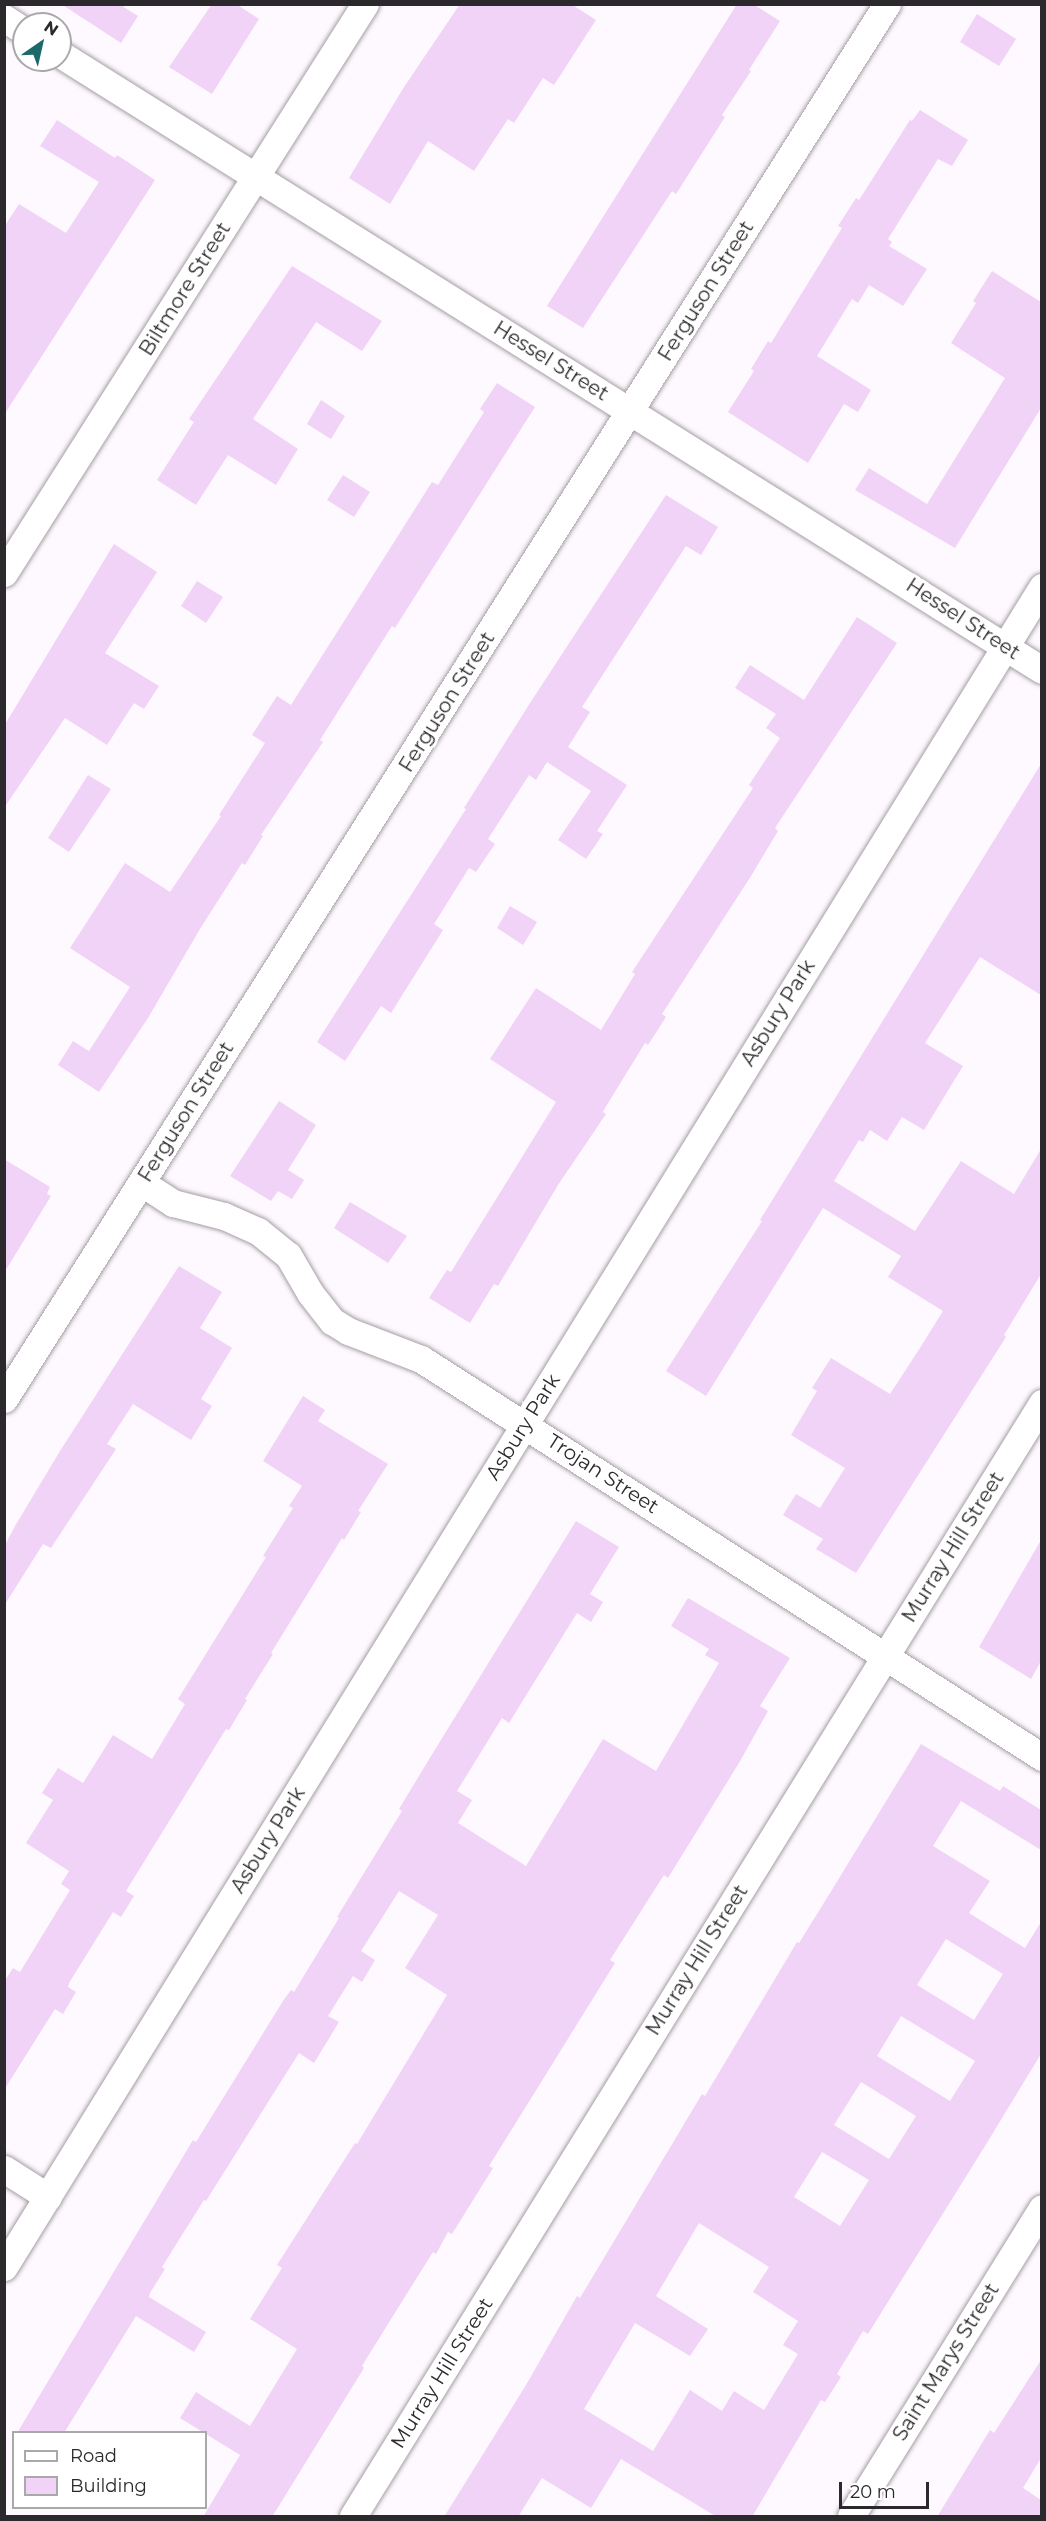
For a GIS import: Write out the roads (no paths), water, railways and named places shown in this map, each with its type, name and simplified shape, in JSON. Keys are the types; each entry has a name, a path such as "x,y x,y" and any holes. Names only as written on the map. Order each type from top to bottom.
{"street":[{"name":"Biltmore Street","path":"4,573 365,4"},
{"name":"Ferguson Street","path":"4,1399 887,4"},
{"name":"Hessel Street","path":"72,62 1041,670"},
{"name":"Asbury Park","path":"4,2267 1041,587"},
{"name":"Trojan Street","path":"142,1183 173,1203 224,1216 258,1231 288,1255 310,1293 332,1321 348,1331 421,1359 1041,1757"},
{"name":"Murray Hill Street","path":"353,2517 1041,1403"},
{"path":"4,2169 48,2197"},
{"name":"Saint Marys Street","path":"850,2517 1041,2208"}]}
